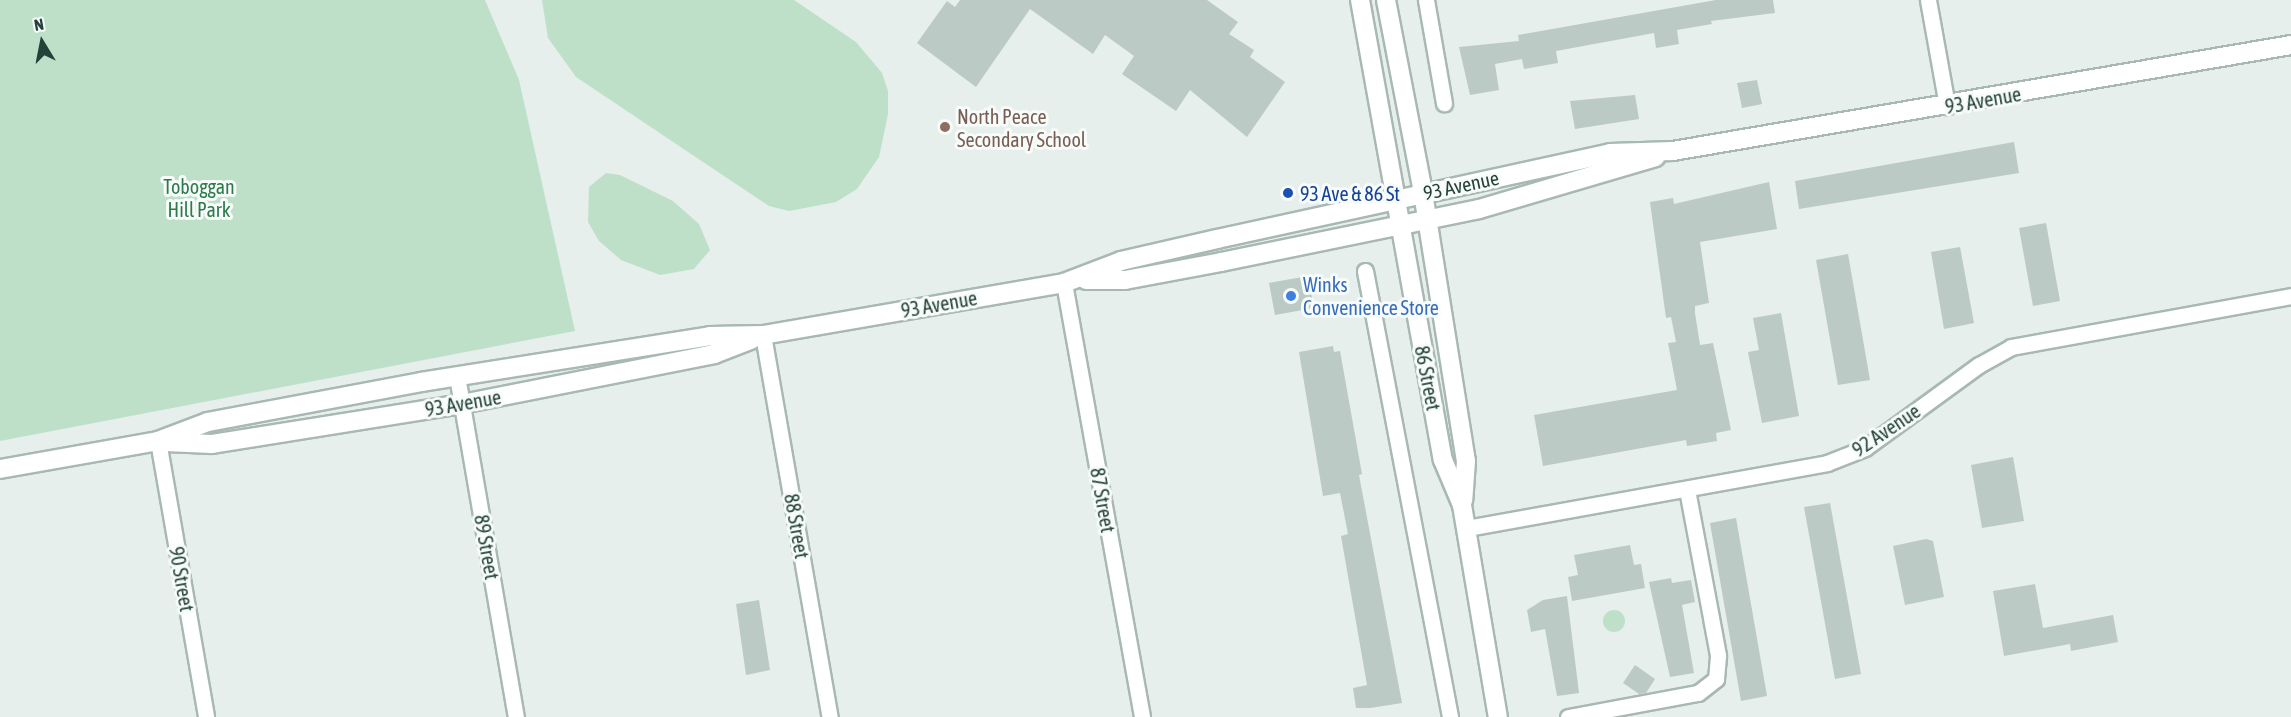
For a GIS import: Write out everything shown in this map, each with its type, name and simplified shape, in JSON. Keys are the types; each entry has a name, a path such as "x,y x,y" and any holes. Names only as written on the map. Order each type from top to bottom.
{"main road":[{"name":"86 Street","path":"1360,0 1443,460 1462,505 1467,528 1498,717"},
{"name":"86 Street","path":"1386,0 1423,193 1466,460 1462,505"},
{"name":"93 Avenue","path":"1071,281 1122,261 1394,198 1610,153 1673,151 1947,106 2291,45"},
{"name":"93 Avenue","path":"0,470 158,441 208,422 458,376 710,336 763,335 1071,281 1125,279 1399,226 1514,200 1673,151"},
{"name":"93 Avenue","path":"158,441 212,444 462,404 714,354 763,335"}],"street":[{"path":"1928,0 1947,106"},
{"path":"1431,1 1444,103"},
{"path":"1365,271 1450,717"},
{"name":"87 Street","path":"1071,281 1142,717"},
{"name":"92 Avenue","path":"1467,528 1687,489 1848,456 1880,438 1979,365 2011,347 2291,296"},
{"name":"88 Street","path":"763,335 830,717"},
{"name":"89 Street","path":"458,376 516,717"},
{"name":"90 Street","path":"158,441 206,717"},
{"path":"1568,717 1698,693 1716,679 1718,655 1687,489"}],"green space":[{"name":"Toboggan Hill Park","path":"0,0 485,0 519,80 575,331 0,441"},
{"path":"542,0 794,0 856,42 882,73 888,91 888,114 879,157 857,189 836,202 789,211 769,206 576,77 548,38"},
{"path":"606,173 620,175 673,201 699,224 710,250 694,269 660,275 621,260 599,241 588,222 589,187"},
{"path":"1614,610 1622,613 1625,621 1622,629 1614,632 1606,629 1603,621 1606,613"}],"building":[{"path":"960,0 1207,0 1238,22 1229,34 1254,50 1250,57 1285,82 1247,137 1190,90 1176,111 1122,74 1134,56 1105,35 1093,54 1030,9 976,87 917,43 947,1 955,7"},
{"path":"1716,0 1773,0 1775,13 1711,21 1712,24 1677,30 1679,44 1656,48 1654,33 1556,51 1558,63 1524,69 1522,59 1495,64 1499,90 1470,95 1459,47 1519,41 1518,35"},
{"path":"1757,80 1762,104 1742,108 1737,83"},
{"path":"1635,95 1639,119 1575,129 1570,101"},
{"path":"2014,142 2019,173 1799,209 1795,181"},
{"path":"1769,182 1777,229 1700,242 1709,303 1695,306 1700,345 1713,343 1731,430 1716,433 1717,441 1687,446 1686,440 1543,466 1534,415 1677,390 1668,343 1676,342 1671,317 1666,318 1650,202 1673,198 1674,204"},
{"path":"2046,223 2060,301 2033,306 2019,228"},
{"path":"1960,247 1974,323 1944,329 1931,252"},
{"path":"1848,254 1870,380 1838,385 1816,260"},
{"name":"Winks Convenience Store","path":"1308,276 1314,308 1275,315 1269,283"},
{"path":"1781,313 1799,416 1762,423 1748,352 1759,350 1753,318"},
{"path":"1333,346 1334,352 1340,351 1362,474 1359,475 1402,703 1370,708 1356,708 1353,688 1367,685 1341,536 1348,534 1340,493 1323,496 1299,352"},
{"path":"2013,457 2024,521 1982,528 1971,465"},
{"path":"1830,503 1861,674 1835,679 1804,507"},
{"path":"1736,518 1767,696 1741,701 1710,523"},
{"path":"1926,539 1933,541 1944,597 1905,605 1893,546"},
{"path":"1630,545 1634,565 1641,564 1645,588 1572,601 1568,577 1578,575 1574,555"},
{"path":"1671,578 1672,583 1691,580 1695,602 1682,605 1694,673 1670,677 1649,582"},
{"path":"2035,584 2043,628 2113,615 2118,642 2071,651 2070,644 2004,656 1993,591"},
{"path":"1567,596 1579,693 1557,696 1545,629 1531,632 1527,610 1543,600"},
{"path":"759,600 770,670 746,675 736,604"},
{"path":"1635,665 1655,679 1646,693 1639,694 1623,683"}],"place":[{"name":"North Peace Secondary School","path":"945,127"},
{"name":"93 Ave & 86 St","path":"1288,193"},
{"name":"Winks Convenience Store","path":"1291,296"}]}
